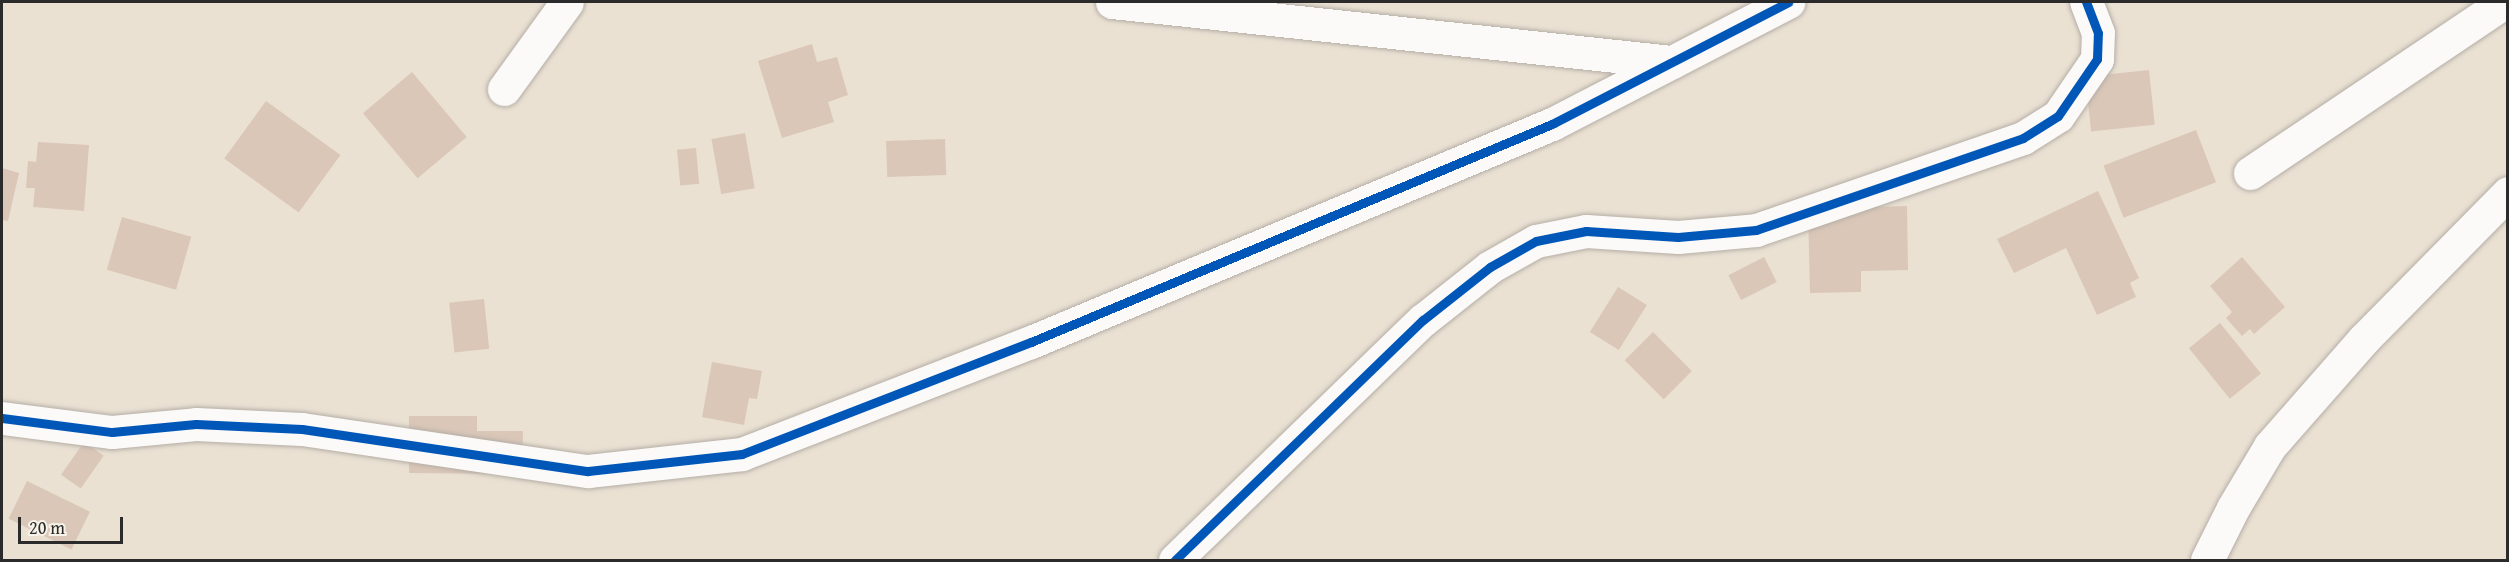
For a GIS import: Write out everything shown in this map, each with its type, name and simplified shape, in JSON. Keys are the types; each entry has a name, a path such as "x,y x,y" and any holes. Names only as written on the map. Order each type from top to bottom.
{"street":[{"path":"504,89 567,2"},
{"path":"1112,2 1672,62"},
{"path":"2,418 112,432 196,424 302,429 588,471 742,454 1031,342 1541,129 1788,2"},
{"path":"1175,561 1423,320 1490,267 1536,241 1586,231 1678,237 1756,230 2023,138 2058,116 2097,59 2098,33 2086,2"},
{"path":"2250,173 2504,2"},
{"path":"2207,561 2233,507 2270,446 2364,339 2508,193"}],"building":[{"path":"812,44 817,62 837,57 848,95 828,102 834,122 782,138 758,61"},
{"path":"2149,70 2155,125 2091,131 2085,77"},
{"path":"412,72 467,137 418,178 363,113"},
{"path":"266,101 340,155 299,213 224,158"},
{"path":"2196,130 2216,182 2124,218 2104,165"},
{"path":"745,133 755,188 721,194 712,139"},
{"path":"945,139 946,175 887,177 886,141"},
{"path":"38,142 89,145 84,211 33,207 35,188 26,188 28,161 36,162"},
{"path":"696,148 699,184 680,186 677,150"},
{"path":"2,168 19,173 8,221 2,220"},
{"path":"2098,191 2139,278 2130,283 2136,297 2097,315 2066,248 2014,273 1997,239"},
{"path":"1907,206 1908,270 1861,271 1861,292 1810,293 1808,209"},
{"path":"122,217 191,237 176,290 107,270"},
{"path":"1764,257 1777,282 1741,300 1728,275"},
{"path":"2242,257 2285,307 2254,334 2250,329 2242,336 2226,318 2232,312 2210,286"},
{"path":"1618,287 1647,305 1619,350 1590,332"},
{"path":"484,299 489,349 454,352 449,303"},
{"path":"2220,323 2261,374 2230,399 2189,348"},
{"path":"1653,332 1692,371 1664,399 1625,360"},
{"path":"712,362 762,371 757,399 749,398 744,425 702,417"},
{"path":"409,416 477,416 477,431 523,431 522,474 409,473"},
{"path":"84,442 104,456 81,489 61,475"},
{"path":"27,481 90,512 72,549 9,519"}],"cycle path":[{"path":"2,418 112,432 196,424 302,429 588,471 742,454 1031,342 1552,124 1788,2"},
{"path":"1175,560 1423,320 1490,267 1536,241 1586,231 1678,237 1756,230 2023,138 2058,116 2097,59 2098,33 2086,2"}]}
